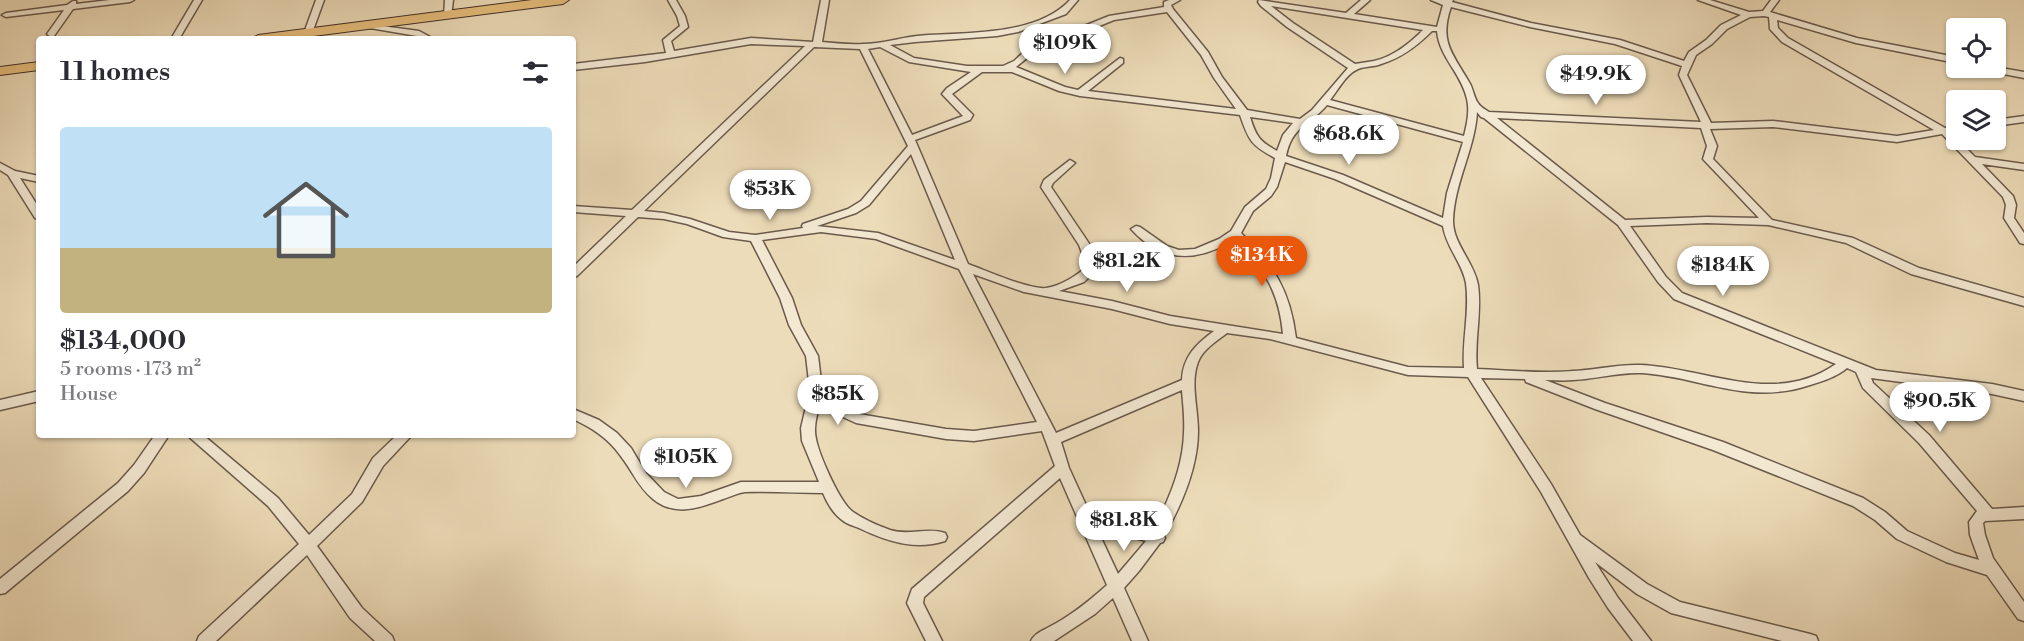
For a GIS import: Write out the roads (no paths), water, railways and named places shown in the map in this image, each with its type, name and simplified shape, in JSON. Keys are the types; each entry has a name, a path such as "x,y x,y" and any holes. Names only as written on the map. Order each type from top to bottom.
{"main road":[{"path":"283,36 563,0"},
{"path":"0,71 36,66"}],"street":[{"path":"6,15 73,4 129,0"},
{"path":"177,36 198,0"},
{"path":"308,33 320,0"},
{"path":"448,15 449,0"},
{"path":"671,55 667,40 684,27 672,0"},
{"path":"576,270 814,45 825,0"},
{"path":"576,68 671,55 751,41 863,47 1018,29 1058,15 1074,0"},
{"path":"1176,0 1167,4 1169,9 1205,54 1218,78 1244,113 1252,137 1262,147 1280,157 1339,177 1447,224"},
{"path":"1349,14 1366,0"},
{"path":"1435,0 1537,27 1617,42 1687,65"},
{"path":"1702,0 1748,15 1769,14 1856,40 1946,58"},
{"path":"1775,0 1769,14 1774,29 1785,39 1945,132 2008,196 2011,205 2009,218 2024,241"},
{"path":"1259,1 1435,29"},
{"path":"1259,1 1290,25 1353,67"},
{"path":"1136,229 1160,246 1179,255 1191,255 1235,233 1249,209 1272,186 1285,138 1291,129 1306,120 1353,67 1390,58 1435,29 1449,2"},
{"path":"51,34 73,4"},
{"path":"881,44 888,50 912,60 980,70 1006,68 1017,63 1030,51 1112,18 1169,9"},
{"path":"1748,15 1724,27 1710,42 1696,50 1683,75 1707,125 1705,129 1712,146 1708,159 1768,222"},
{"path":"370,26 423,36"},
{"path":"1435,29 1473,104 1622,223 1636,238 1663,280 1678,296 1820,350 1862,370 1895,377 1992,388 2024,396"},
{"path":"863,47 911,142 963,265 1053,440 1062,468 1140,641"},
{"path":"1080,93 1120,61"},
{"path":"1006,68 1080,93 1201,106 1302,122"},
{"path":"789,232 859,208 911,142 967,118 968,115 947,94 980,70"},
{"path":"2006,72 2024,75"},
{"path":"1324,101 1468,140"},
{"path":"1473,104 1468,140 1454,185 1447,224 1465,262 1472,287 1469,357 1471,372 1546,488 1613,603 1644,641"},
{"path":"1484,115 1707,125 1773,124 1898,139 1945,132"},
{"path":"2006,121 2024,119"},
{"path":"1971,159 2024,167"},
{"path":"1048,292 1080,279 1093,267 1091,257 1080,237 1046,187 1048,182 1070,163"},
{"path":"0,166 12,173 36,178"},
{"path":"12,173 36,211"},
{"path":"576,209 664,216 727,235 755,238 789,232 836,230 878,236 1024,288 1170,320 1290,340 1408,371 1571,376 1618,368 1634,368 1656,370 1734,387 1782,390 1834,374 1845,363"},
{"path":"1622,223 1707,220 1768,222 1849,240 1915,271 2024,302"},
{"path":"1235,233 1261,258 1280,288 1288,312 1290,340"},
{"path":"755,238 786,298 795,325 812,356 816,390 808,428 809,441 833,500 847,516 889,536 912,539 940,537"},
{"path":"1039,641 1093,609 1158,538 1175,502 1186,463 1191,433 1189,382 1191,361 1197,352 1225,328"},
{"path":"1862,370 1868,386 1924,439 1989,515"},
{"path":"1524,376 1600,406 1718,446 1858,502 1880,516 1902,535 1951,558 1991,570"},
{"path":"1053,440 1189,382"},
{"path":"816,390 821,397 837,409 856,418 914,430 974,436 1045,426"},
{"path":"0,405 36,396"},
{"path":"576,415 594,423 612,436 626,452 641,477 659,496 677,504 702,501 741,487 828,488"},
{"path":"0,588 123,487 160,438"},
{"path":"198,438 273,502 309,546 356,613 386,641"},
{"path":"205,641 309,546 357,498 378,462 402,438"},
{"path":"934,641 915,603 917,594 1062,468"},
{"path":"2024,513 1981,515 1976,522 1977,537 1991,570 2024,614"},
{"path":"1086,519 1158,538"},
{"path":"1574,538 1642,589 1677,608 1810,641"}]}
